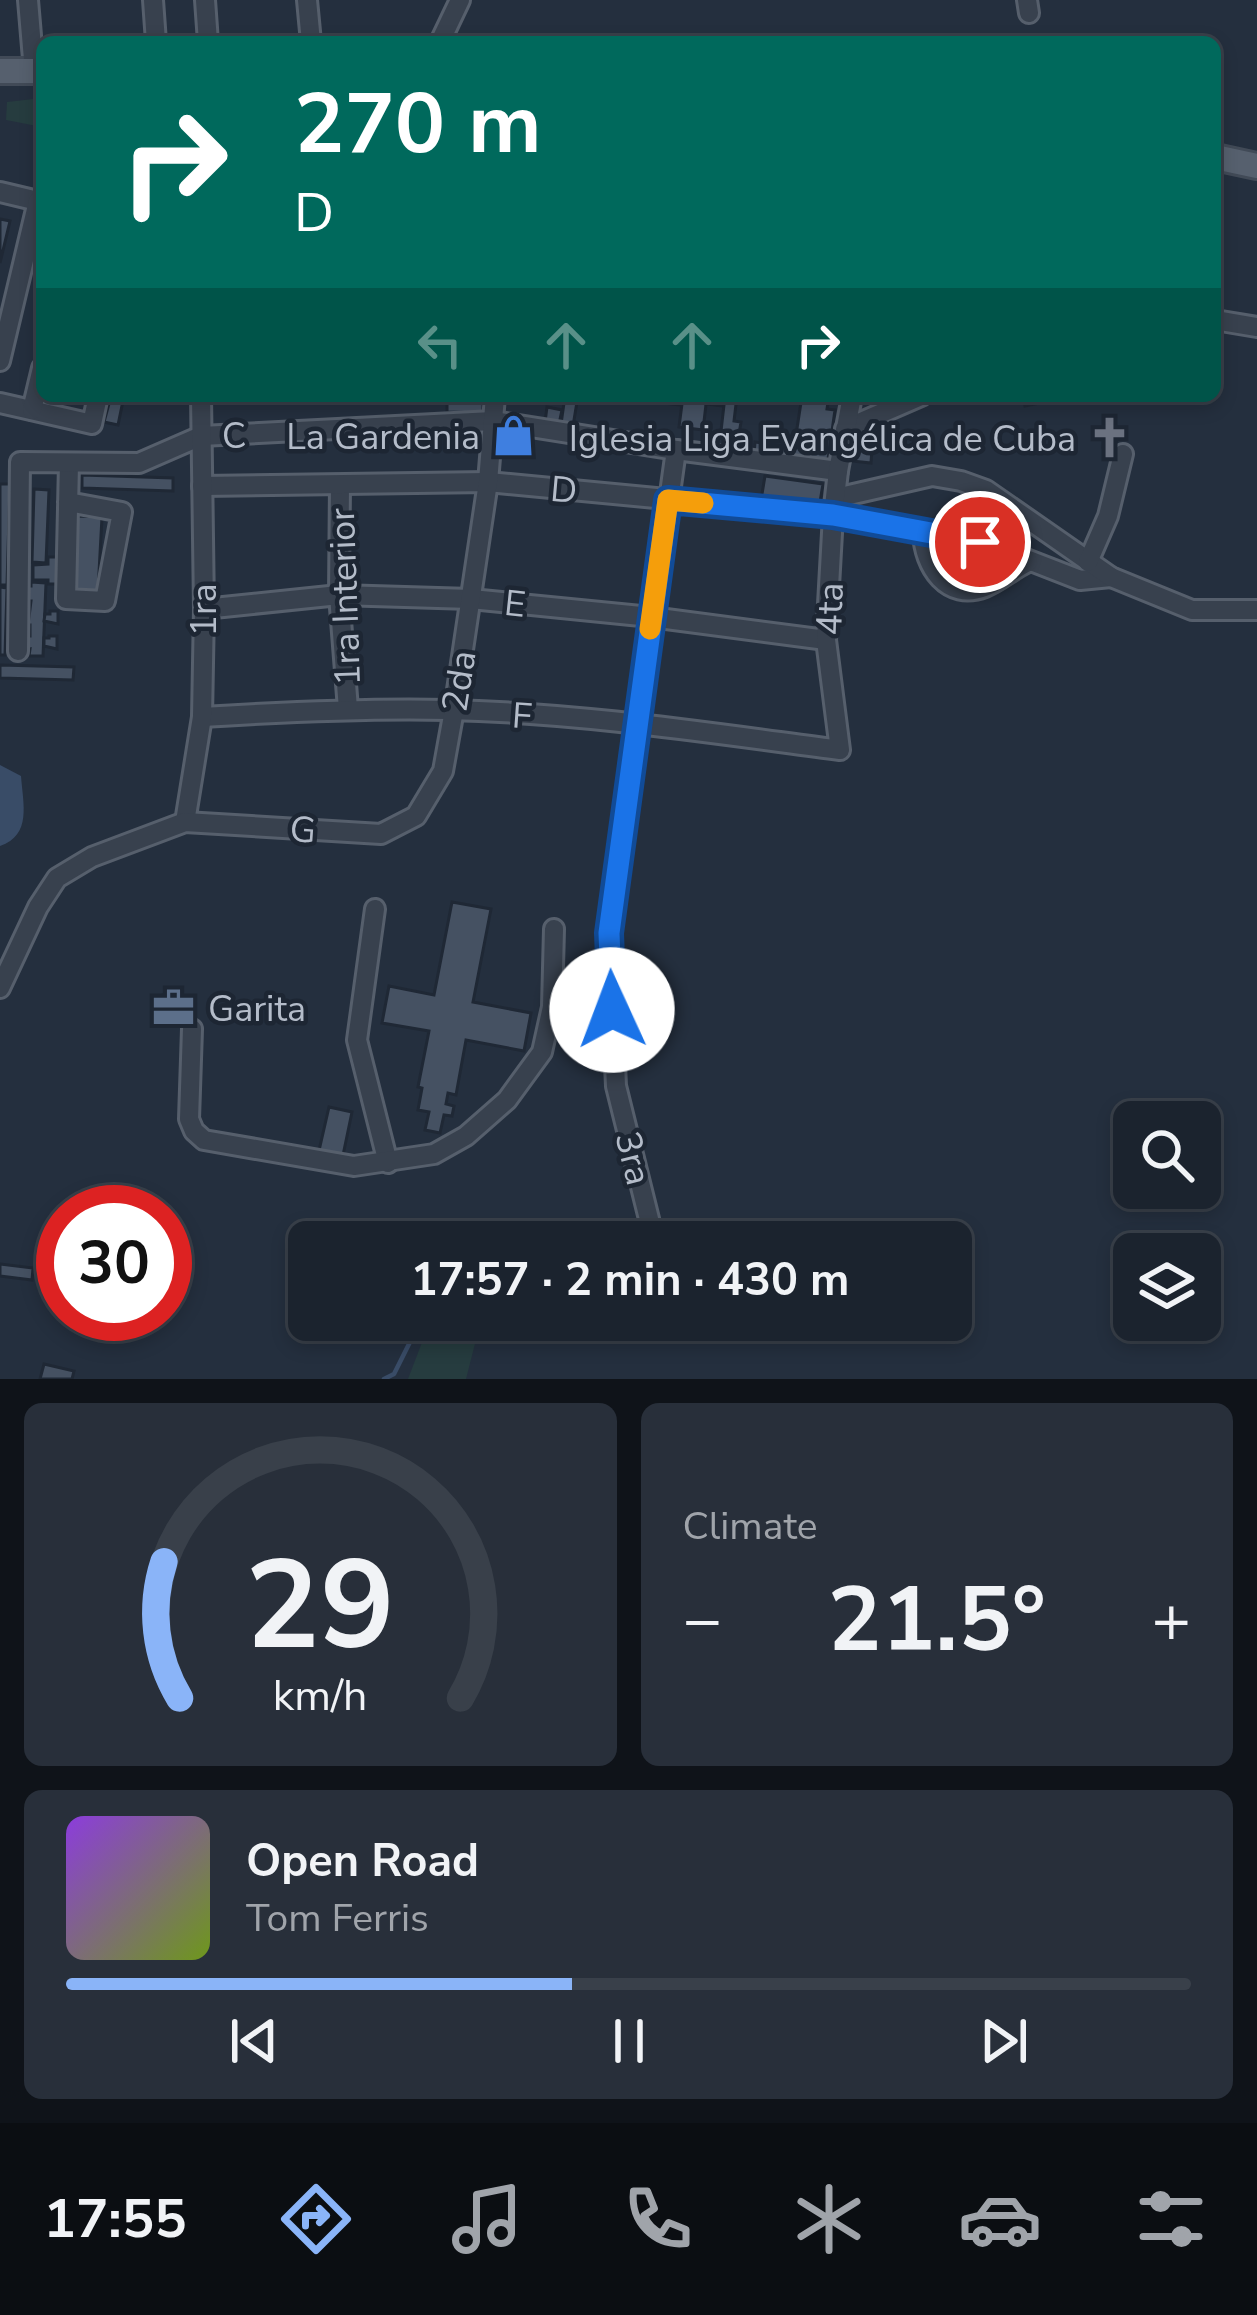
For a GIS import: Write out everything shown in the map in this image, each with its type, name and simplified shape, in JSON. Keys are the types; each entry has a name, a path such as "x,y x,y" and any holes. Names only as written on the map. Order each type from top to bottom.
{"main road":[{"path":"0,71 36,71"},
{"path":"1221,158 1257,166"}],"street":[{"path":"28,0 36,57"},
{"path":"153,0 156,36"},
{"path":"205,0 208,36"},
{"path":"308,0 311,36"},
{"path":"443,36 460,0"},
{"path":"0,192 36,201"},
{"path":"0,361 36,218"},
{"path":"1221,321 1257,327"},
{"path":"32,410 36,393"},
{"path":"0,403 92,424 97,402"},
{"name":"1ra","path":"185,822 202,717 200,402"},
{"name":"2da","path":"416,816 442,771 454,710 488,482 495,402"},
{"name":"4ta","path":"840,751 826,640 838,471 851,402"},
{"path":"859,402 879,413"},
{"path":"845,429 906,402"},
{"name":"C","path":"201,436 493,421 838,471"},
{"path":"18,651 20,462 140,463 201,436"},
{"name":"3ra","path":"650,1221 616,1086 609,933 676,451"},
{"path":"1088,562 1108,516 1123,454"},
{"path":"68,502 122,512 105,601 66,599 68,502 69,463"},
{"name":"D","path":"835,506 932,476 961,481 986,490 1111,577 1192,610 1257,610"},
{"name":"D","path":"202,486 488,482 668,500 835,506 923,532 980,542 1080,580 1111,577"},
{"name":"1ra Interior","path":"340,485 339,595 347,709"},
{"path":"923,532 932,570 960,590 991,585 1028,562"},
{"name":"E","path":"204,609 339,595 471,599 826,640"},
{"name":"F","path":"202,717 347,709 454,710 637,724 840,751"},
{"name":"G","path":"185,822 381,834 416,816"},
{"path":"0,988 57,878 92,857 185,822"},
{"path":"375,909 357,1040 388,1162"},
{"path":"191,1029 189,1119 204,1140 354,1166 434,1154 466,1136 506,1100 542,1052 551,1007 554,929"}],"green space":[{"path":"36,99 36,126 6,120 7,102"},
{"path":"423,1341 476,1341 466,1379 408,1379"}],"water":[{"path":"0,765 21,776 24,808 17,834 0,846"}],"building":[{"path":"0,219 10,221 0,263"},
{"path":"109,402 123,402 118,425 104,422"},
{"path":"447,402 483,402 483,413 447,412"},
{"path":"564,402 577,402 573,426 561,424"},
{"path":"682,402 706,402 703,430 679,427"},
{"path":"724,402 736,402 734,421 741,422 739,434 721,431"},
{"path":"801,402 828,402 827,409 835,410 827,466 792,461"},
{"path":"547,407 562,410 559,424 545,422"},
{"name":"Iglesia Liga Evangélica de Cuba","path":"1105,429 1117,429 1116,448 1103,447"},
{"path":"755,442 794,447 792,461 754,455"},
{"path":"853,446 872,448 871,463 852,461"},
{"path":"82,475 173,478 173,491 82,488"},
{"path":"765,476 823,484 819,508 761,500"},
{"path":"0,484 10,484 7,585 0,585"},
{"path":"34,489 49,490 46,563 32,562"},
{"path":"77,516 102,517 98,591 74,590"},
{"path":"48,557 61,557 61,584 33,580 33,565 48,564"},
{"path":"31,582 46,583 43,656 29,656 30,649 26,650"},
{"path":"0,587 7,588 5,655 0,655"},
{"path":"50,611 58,611 58,624 44,621"},
{"path":"49,636 57,636 57,649 44,646"},
{"path":"0,665 74,667 73,680 0,678"},
{"path":"452,902 491,909 473,1002 531,1013 524,1051 466,1040 456,1095 448,1093 446,1104 454,1106 452,1116 444,1115 440,1133 425,1130 429,1112 418,1110 429,1031 382,1023 389,986 434,995"},
{"path":"573,973 588,976 577,1033 562,1030"},
{"name":"Garita","path":"163,995 187,998 184,1021 160,1018"},
{"path":"329,1107 352,1112 342,1160 318,1155"},
{"path":"0,1264 33,1268 32,1280 0,1276"},
{"path":"44,1364 74,1371 72,1379 40,1379"}],"waterway":[{"path":"384,1379 394,1374 410,1341"}],"slow traffic":[{"path":"650,629 668,500 703,503"}],"place":[{"name":"La Gardenia","path":"514,436"},
{"name":"Iglesia Liga Evangélica de Cuba","path":"1110,438"},
{"name":"Garita","path":"174,1008"}],"route":[{"path":"612,1010 609,933 668,500 833,515 980,542"}]}
